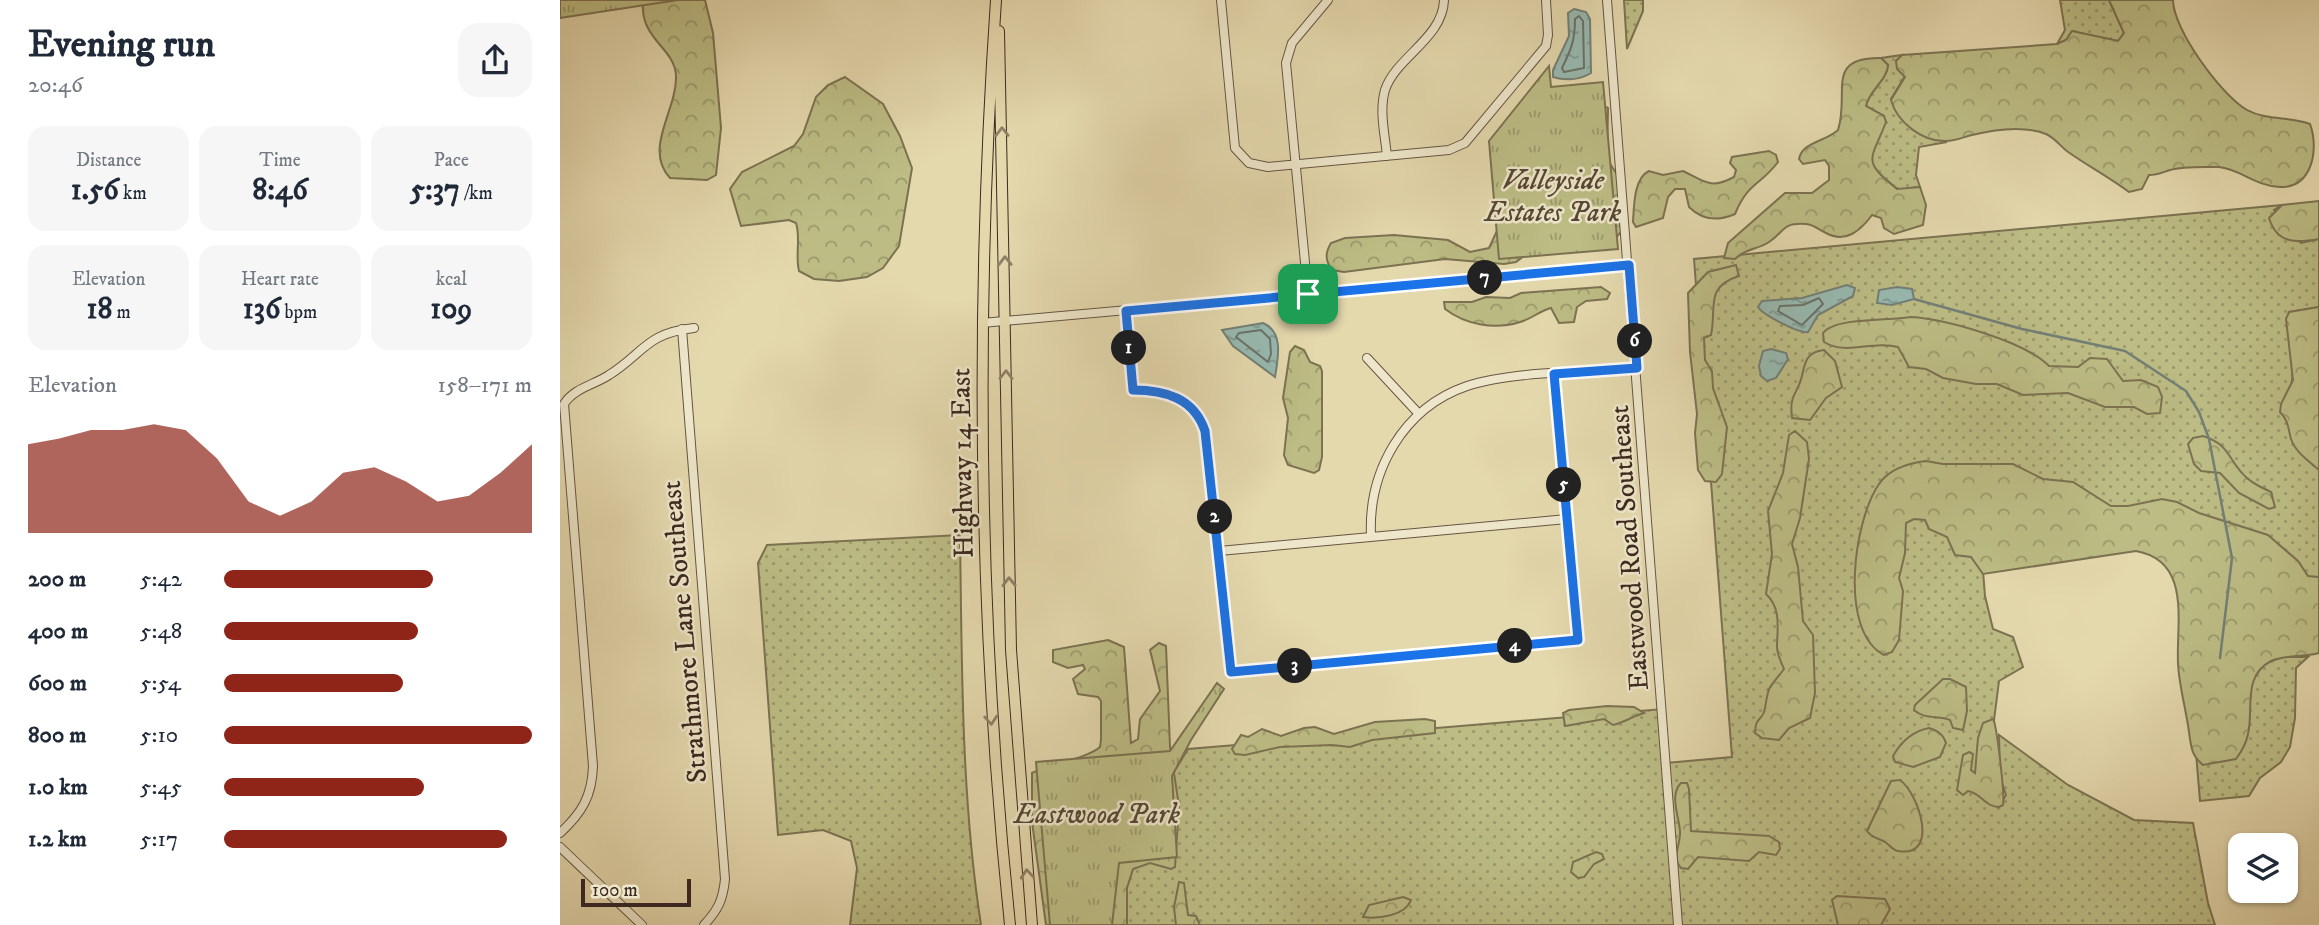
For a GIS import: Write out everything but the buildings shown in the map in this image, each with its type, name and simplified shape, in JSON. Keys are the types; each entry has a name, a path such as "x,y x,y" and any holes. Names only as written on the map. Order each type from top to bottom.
{"main road":[{"name":"Highway 14 East","path":"997,0 1011,650 1032,925"},
{"name":"Highway 14 East","path":"997,0 982,324 987,652 1010,925"}],"street":[{"path":"1221,0 1235,148 1241,157 1257,166 1449,150 1473,137 1546,46 1546,0"},
{"path":"1308,294 1287,53 1328,0"},
{"path":"1387,156 1382,111 1386,86 1438,23 1444,10 1444,0"},
{"name":"Eastwood Road Southeast","path":"1607,0 1678,925"},
{"path":"982,324 1629,265"},
{"path":"1126,311 1133,390 1158,391 1175,396 1192,408 1203,423 1231,672 1578,640 1554,374"},
{"path":"560,834 585,805 592,790 593,766 564,404 570,394 612,374 652,339 694,328"},
{"name":"Strathmore Lane Southeast","path":"682,329 725,880 720,904 704,925"},
{"path":"1367,358 1419,414"},
{"path":"1371,536 1372,499 1380,470 1392,446 1419,414 1443,397 1466,386 1554,374 1637,368"},
{"path":"1219,551 1567,519"},
{"path":"560,847 642,925"}],"green space":[{"path":"560,0 678,0 560,18"},
{"path":"643,0 705,0 713,33 721,128 716,175 707,180 670,178 663,166 660,142 672,102 676,76 670,58 646,25"},
{"path":"1624,0 1643,0 1643,11 1627,49"},
{"path":"2060,0 2109,0 2124,33 2118,41 2072,31 2066,40 2057,44 2065,30"},
{"path":"2109,0 2173,0 2175,12 2190,44 2212,76 2236,102 2255,113 2310,124 2313,155 2311,165 2300,181 2291,186 2271,186 2227,168 2188,167 2149,175 2142,189 2129,192 2068,152 2046,134 2009,129 1953,140 1937,140 1912,129 1894,108 1891,100 1905,77 1897,69 1896,61 1902,55 2057,44 2066,40 2072,31 2118,41 2124,33"},
{"path":"1902,55 1896,61 1905,76 1891,99 1922,132 1947,142 1919,147 1916,175 1920,187 1902,189 1885,179 1873,165 1873,150 1884,116 1866,106 1887,71 1888,65 1881,58"},
{"path":"1881,58 1888,65 1887,71 1866,106 1884,116 1886,122 1872,159 1878,172 1897,189 1920,187 1926,205 1923,225 1894,234 1884,228 1881,218 1872,215 1858,230 1840,237 1809,225 1798,224 1787,226 1765,245 1735,259 1724,258 1728,243 1785,193 1812,193 1829,180 1829,166 1825,160 1803,164 1799,159 1801,153 1838,130 1846,71 1852,64 1863,59"},
{"name":"Valleyside Estates Park","path":"1549,66 1551,87 1603,82 1618,249 1499,259 1489,141"},
{"path":"845,77 883,104 900,136 912,168 899,246 883,268 867,277 839,281 814,279 799,271 796,223 789,220 741,226 730,189 742,172 794,146 803,134 816,97 828,85"},
{"path":"1602,105 1608,108 1607,159 1618,176 1621,232 1613,241 1528,253 1516,262 1504,264 1445,259 1344,272 1332,270 1327,260 1329,247 1331,243 1345,238 1394,235 1448,240 1470,252 1489,248 1501,222"},
{"path":"1769,151 1776,155 1778,162 1745,196 1735,214 1717,219 1700,215 1689,207 1685,189 1675,189 1668,197 1663,218 1636,227 1633,222 1638,186 1649,171 1663,175 1683,171 1707,183 1719,183 1734,177 1736,170 1730,163 1732,157"},
{"path":"2319,201 2319,239 2288,240 2273,227 2269,218 2282,205"},
{"path":"2282,205 2274,210 2301,243 2319,239 2319,307 2289,312 2293,372 2290,389 2319,422 2319,603 2269,662 2282,657 2308,657 2296,668 2295,718 2290,747 2281,762 2260,778 2249,796 2200,801 2190,680 2219,547 1981,546 1985,596 1993,629 2013,637 2023,667 1999,681 1994,720 1999,806 2006,795 2000,777 1999,735 2068,785 2134,820 2193,823 2208,903 2215,925 1112,925 1118,863 1188,749 1663,709 1666,763 1732,757 1694,259"},
{"path":"1736,265 1739,276 1728,281 1716,292 1711,335 1704,338 1705,360 1712,371 1713,388 1727,427 1722,474 1716,482 1705,481 1698,470 1695,433 1697,414 1690,352 1688,293 1708,272"},
{"path":"1601,287 1610,293 1607,299 1586,301 1577,307 1574,322 1559,323 1551,308 1524,321 1491,326 1462,319 1445,309 1444,302 1472,302 1486,297 1510,298 1521,293"},
{"path":"2319,307 2319,470 2296,448 2287,422 2280,412 2293,380 2286,319 2289,312"},
{"path":"1911,317 1944,322 2004,340 2023,348 2049,366 2078,367 2090,358 2107,359 2123,381 2141,380 2158,387 2162,397 2160,413 2147,414 2134,407 2105,407 2068,393 2023,395 1997,384 1976,384 1943,378 1926,369 1909,367 1898,347 1879,345 1842,348 1824,342 1823,333 1839,324"},
{"path":"1295,346 1304,350 1310,362 1320,366 1322,371 1322,457 1319,470 1314,473 1288,465 1284,455 1288,418 1283,398 1290,352"},
{"path":"1824,350 1835,361 1842,387 1826,398 1810,420 1792,418 1793,399 1806,362 1810,355"},
{"path":"1795,431 1807,442 1809,459 1800,518 1792,544 1798,567 1803,621 1813,635 1815,693 1810,718 1789,728 1779,740 1762,738 1755,733 1769,690 1784,669 1777,650 1777,613 1766,594 1772,554 1768,511 1783,473 1789,435"},
{"path":"2203,436 2218,443 2248,479 2271,492 2275,507 2269,509 2239,493 2220,473 2201,471 2194,464 2188,444 2193,438"},
{"path":"1926,461 1943,464 2013,464 2043,479 2073,482 2111,506 2128,506 2162,499 2268,535 2298,561 2308,576 2319,577 2319,653 2277,659 2262,667 2253,684 2250,724 2242,750 2236,759 2203,765 2196,758 2191,746 2179,672 2177,596 2166,567 2154,557 2136,551 1983,574 1971,557 1955,555 1947,537 1929,529 1925,520 1914,519 1906,523 1905,553 1899,578 1903,591 1899,640 1892,652 1884,655 1870,642 1860,623 1856,600 1857,548 1870,501 1879,484 1888,474 1900,468"},
{"path":"960,535 966,779 981,925 850,925 857,868 851,841 823,830 778,835 758,563 767,545"},
{"name":"Eastwood Park","path":"1108,640 1124,647 1131,743 1138,739 1140,719 1160,691 1150,650 1159,643 1166,646 1170,747 1179,806 1175,867 1171,869 1150,863 1133,869 1127,888 1127,925 1046,925 1032,822 1032,773 1094,751 1100,747 1101,740 1101,701 1098,697 1078,694 1073,679 1085,669 1083,665 1068,668 1053,662 1053,650"},
{"path":"1943,679 1950,679 1966,687 1967,711 1963,730 1953,728 1950,720 1923,715 1914,710 1915,705"},
{"name":"Eastwood Park","path":"1217,683 1224,689 1191,740 1172,776 1177,857 1119,863 1112,925 1050,925 1036,762 1170,751"},
{"path":"1607,706 1634,707 1644,713 1613,725 1604,719 1565,726 1563,713 1569,710"},
{"path":"1425,719 1435,721 1435,733 1372,740 1350,747 1280,747 1245,755 1235,754 1232,749 1241,735 1248,737 1262,729 1281,736 1315,727 1334,734 1375,722"},
{"path":"1993,719 2003,789 2003,805 1999,807 1990,805 1972,792 1968,791 1963,795 1957,790 1963,755 1969,752 1973,754 1971,770 1975,773 1978,738 1983,723"},
{"path":"1929,728 1940,733 1946,743 1940,757 1913,767 1895,762 1893,756 1904,742 1913,734"},
{"path":"1900,780 1914,798 1922,823 1919,845 1911,851 1898,851 1867,831 1891,781"},
{"path":"1681,783 1687,783 1689,789 1691,831 1769,836 1779,842 1780,849 1776,855 1759,852 1749,861 1698,857 1688,869 1681,868 1677,860 1680,831 1675,800 1677,788"},
{"path":"1596,852 1602,854 1604,859 1594,864 1584,877 1578,878 1571,872 1573,862"},
{"path":"1179,882 1184,883 1188,915 1196,916 1200,925 1176,925 1174,907"},
{"path":"1837,896 1885,899 1890,909 1881,925 1838,925 1832,900"},
{"path":"1403,897 1411,900 1397,913 1383,917 1363,917 1369,905"}],"water":[{"path":"1574,9 1586,12 1590,19 1591,73 1577,78 1553,77 1553,70 1569,36 1568,13"},
{"path":"1847,285 1855,288 1853,296 1818,315 1808,332 1781,323 1758,307 1762,301 1802,298"},
{"path":"1897,287 1912,289 1914,299 1892,305 1877,303 1879,290"},
{"path":"1263,323 1270,327 1277,339 1275,377 1233,346 1222,330"},
{"path":"1771,349 1786,353 1788,359 1776,378 1767,381 1761,376 1759,366 1763,351"}],"waterway":[{"path":"1914,299 2022,329 2125,351 2186,391 2199,412 2209,439 2232,558 2220,658"}],"route":[{"path":"1629,265 1637,368 1554,374 1578,640 1231,672 1203,423 1192,408 1175,396 1158,391 1133,390 1126,311 1308,294 1629,265"}]}
